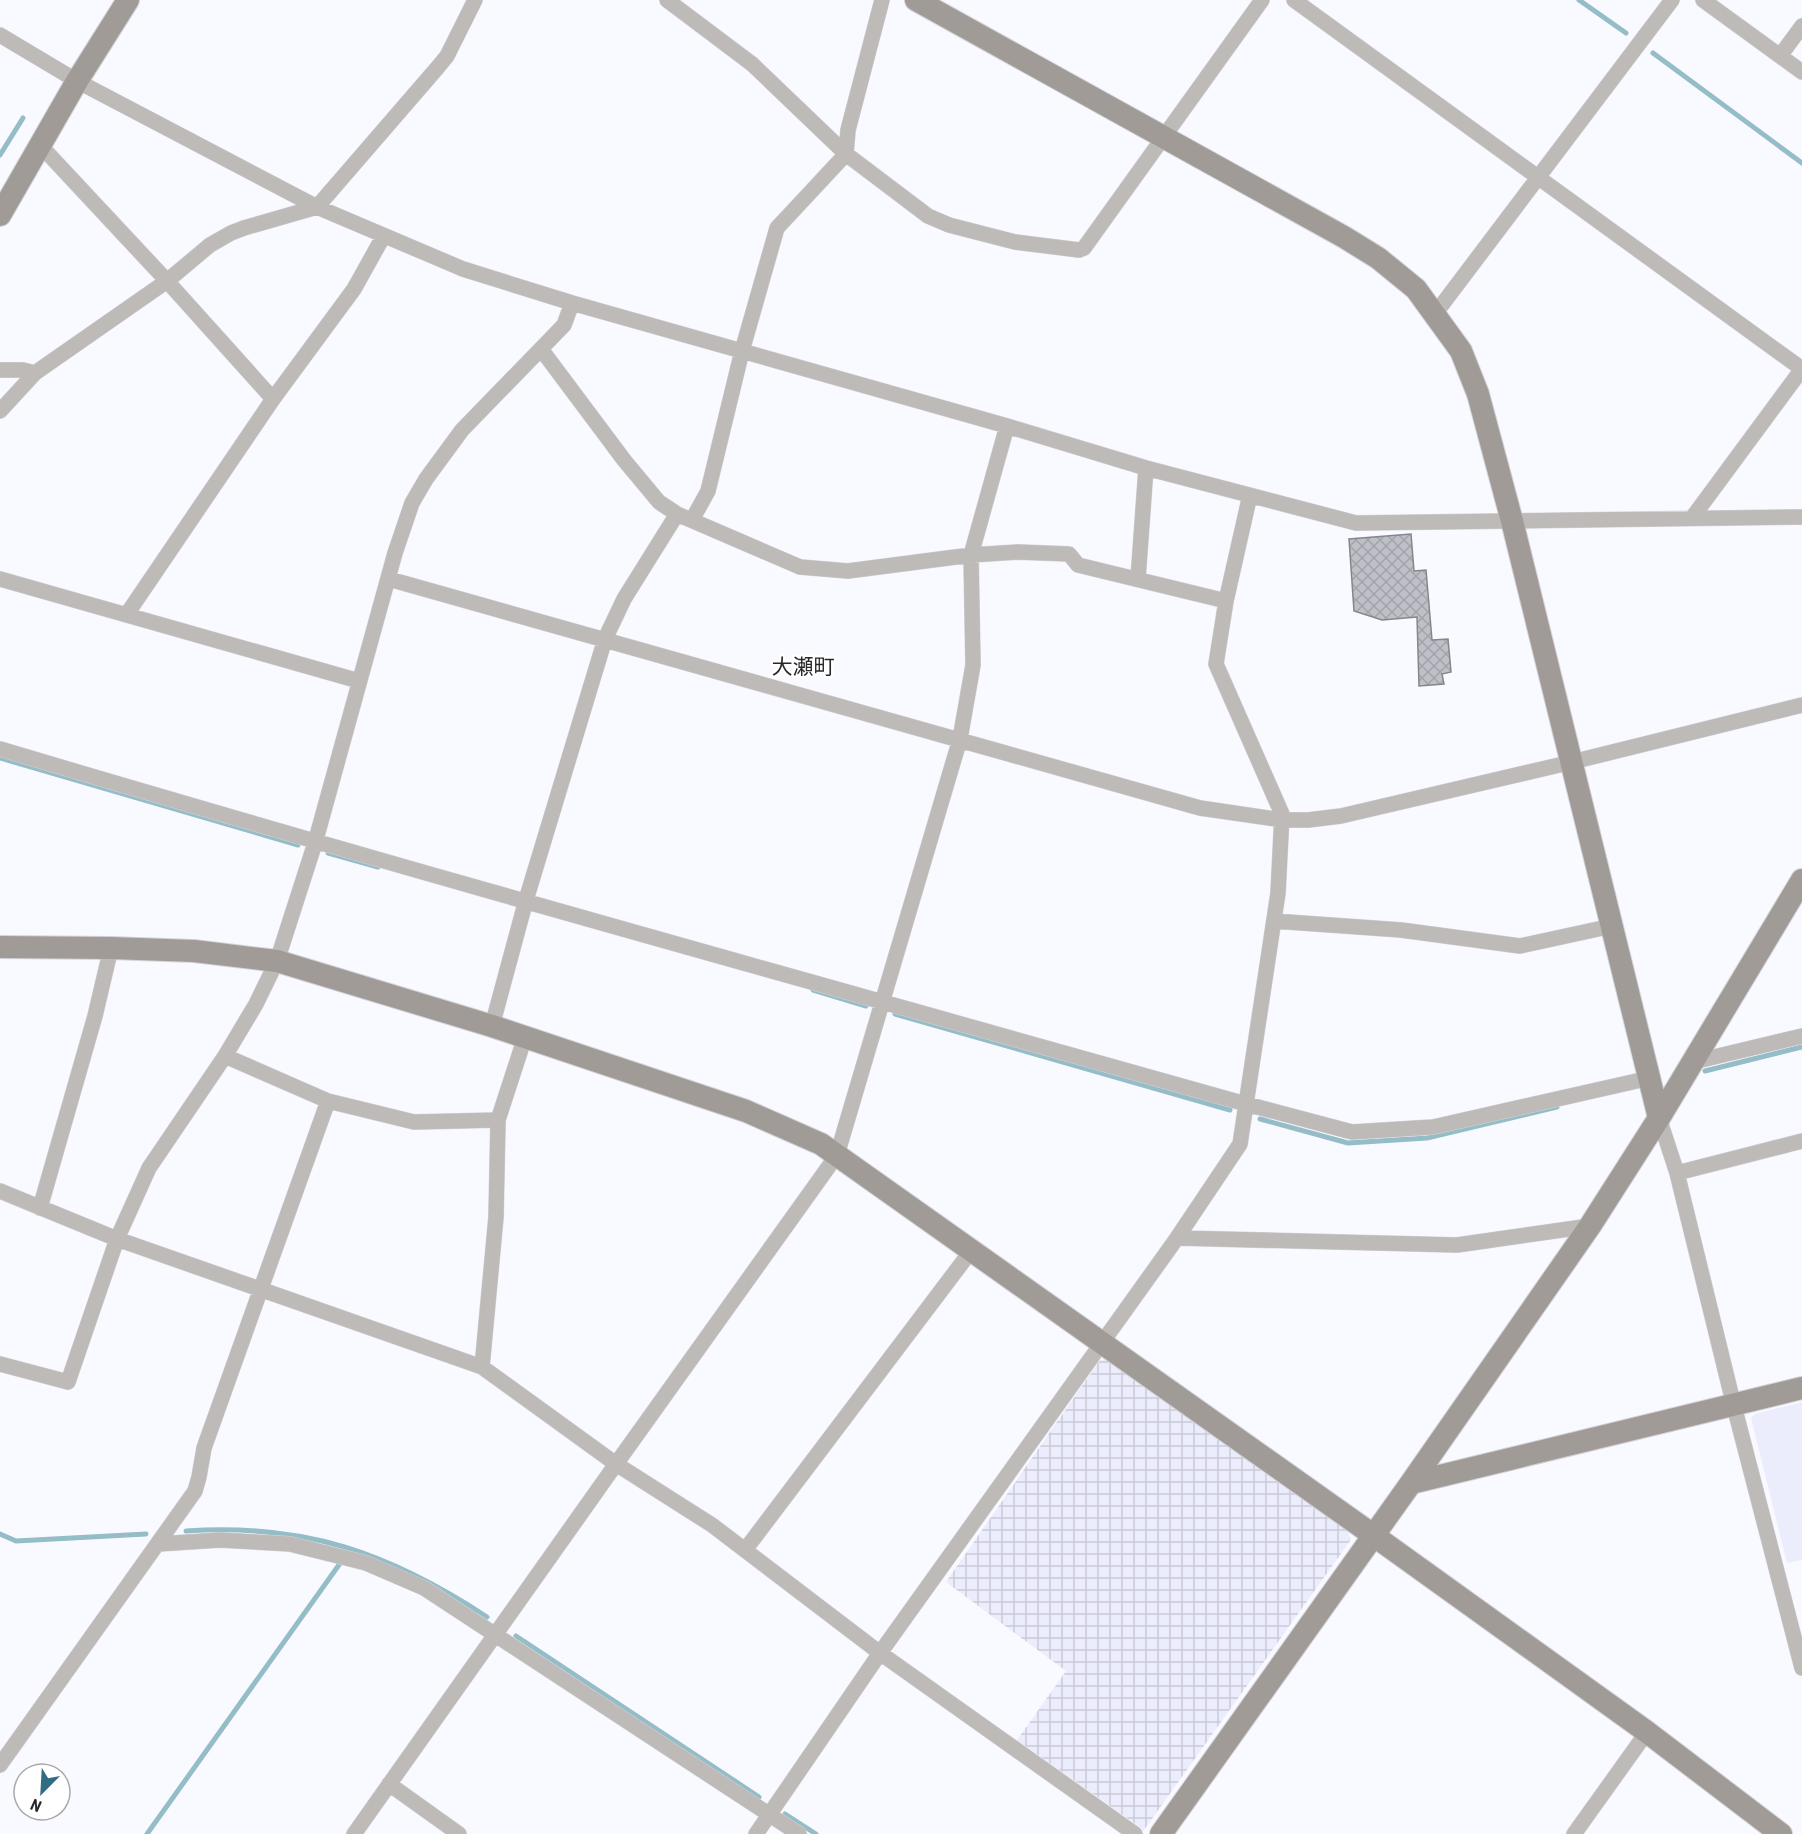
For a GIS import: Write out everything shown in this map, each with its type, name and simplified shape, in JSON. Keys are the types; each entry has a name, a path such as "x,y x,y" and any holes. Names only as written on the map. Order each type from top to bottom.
{"street":[{"path":"0,215 77,81 128,0"},
{"path":"0,411 35,373 167,281 210,245 231,233 317,207 438,68 447,56 475,0"},
{"path":"667,0 752,63 846,154 928,216 949,225 1015,242 1079,250 1084,248 1262,0"},
{"path":"692,520 708,491 742,351 777,228 846,154 848,130 882,0"},
{"path":"916,0 1164,136 1378,258 1416,289 1461,351 1478,394 1512,521 1659,1118 1677,1173 1802,1668"},
{"path":"1294,0 1802,369 1692,518"},
{"path":"1435,314 1672,0"},
{"path":"1703,0 1802,72"},
{"path":"1780,56 1802,26"},
{"path":"0,35 77,81 317,207 463,270 1146,468 1356,523 1802,517"},
{"path":"40,145 273,399"},
{"path":"127,614 273,399 354,290 383,237"},
{"path":"0,1364 68,1382 117,1239 149,1168 225,1056 256,1004 277,961 315,843 359,681 412,503 426,479 462,430 564,325 572,303"},
{"path":"541,349 659,502 677,514 800,567 848,571 971,555 1018,552 1069,554 1078,565 1226,601"},
{"path":"0,370 23,370 35,373"},
{"path":"354,1834 837,1155 960,739 973,665 971,555 1007,426"},
{"path":"1138,579 1146,468"},
{"path":"756,1834 880,1653 1177,1238 1240,1144 1278,893 1282,820 1282,814 1216,664 1226,601 1250,495"},
{"path":"492,1026 526,900 605,639 624,599 677,514"},
{"path":"0,579 359,681"},
{"path":"389,579 1200,808 1282,820 1341,816 1802,705"},
{"path":"0,749 315,843 1352,1132 1433,1127 1650,1078"},
{"path":"1161,1834 1590,1227 1659,1118 1802,880"},
{"path":"1274,921 1401,930 1520,946 1612,926"},
{"path":"0,947 194,951 277,961 492,1026 746,1111 821,1144 1103,1342 1647,1732 1777,1833"},
{"path":"40,1208 95,1016 111,948"},
{"path":"1693,1062 1802,1036"},
{"path":"482,1367 496,1217 498,1120 525,1037"},
{"path":"225,1056 328,1101 414,1122 498,1120"},
{"path":"0,1765 195,1491 204,1448 328,1101"},
{"path":"1677,1173 1802,1141"},
{"path":"0,1191 117,1239 482,1367 616,1464 712,1526 880,1653 1135,1834"},
{"path":"1177,1238 1457,1245 1590,1227"},
{"path":"745,1550 971,1251"},
{"path":"1411,1483 1802,1388"},
{"path":"158,1544 220,1540 290,1544 366,1563 424,1588 799,1834"},
{"path":"1574,1834 1647,1732"},
{"path":"389,1784 459,1834"}],"shaded area":[{"path":"1108,1359 1348,1530 1350,1541 1144,1830 1017,1740 1066,1671 946,1582 1100,1360"},
{"path":"1802,1402 1802,1560 1787,1563 1751,1418 1755,1414"}],"building":[{"path":"1411,534 1414,571 1426,570 1432,640 1448,639 1451,672 1442,674 1444,684 1419,686 1417,617 1382,620 1354,611 1349,539"}],"waterway":[{"path":"1579,0 1626,33"},
{"path":"1653,53 1802,163"},
{"path":"0,155 23,118"},
{"path":"0,758 298,845"},
{"path":"328,853 378,867"},
{"path":"813,990 866,1006"},
{"path":"895,1014 1230,1110"},
{"path":"1705,1071 1802,1047"},
{"path":"1260,1119 1348,1143 1427,1138 1557,1107"},
{"path":"186,1531 269,1532 344,1547 415,1575 487,1617"},
{"path":"0,1534 16,1541 146,1534"},
{"path":"147,1834 341,1562"},
{"path":"516,1636 759,1797"},
{"path":"785,1814 816,1834"}],"district":[{"name":"大瀬町","path":"803,667"}]}
